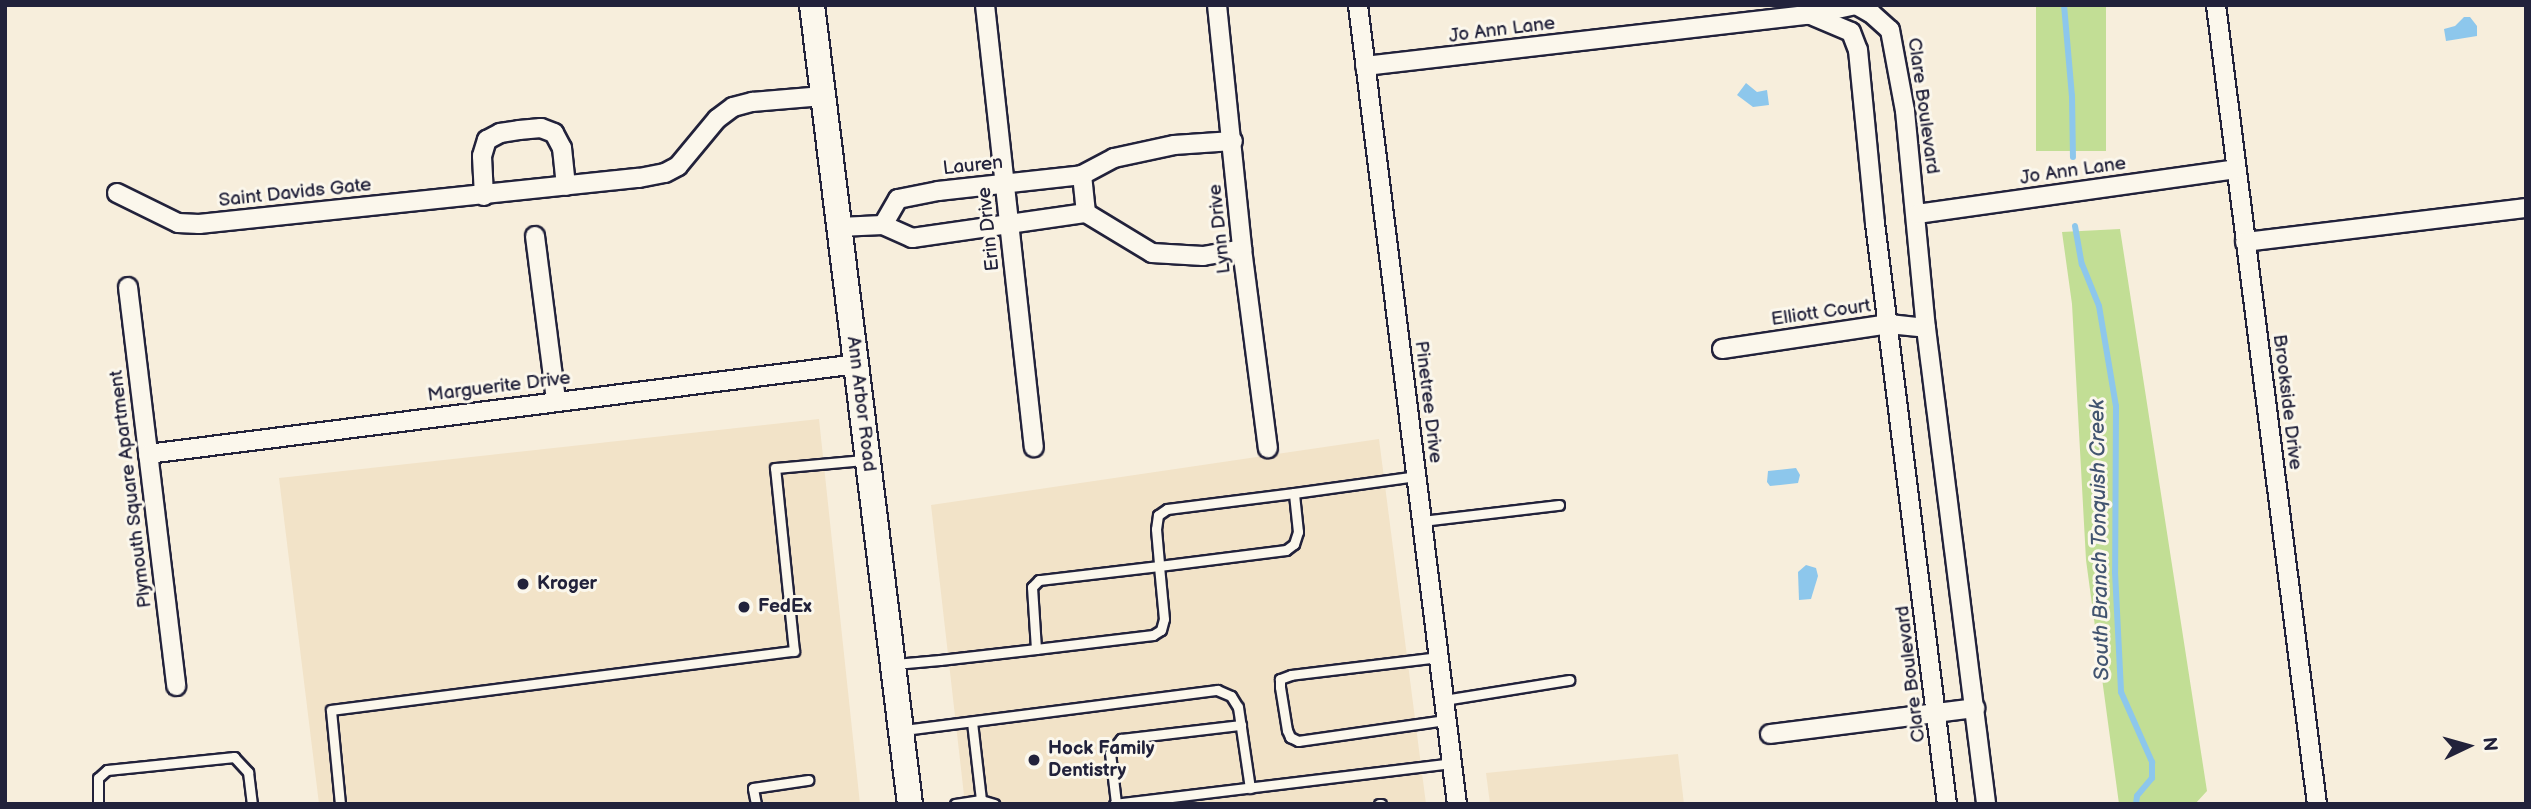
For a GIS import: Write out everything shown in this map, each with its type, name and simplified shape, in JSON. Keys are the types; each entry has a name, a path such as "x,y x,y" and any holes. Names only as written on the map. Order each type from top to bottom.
{"main road":[{"name":"Ann Arbor Road","path":"812,5 910,804"}],"street":[{"name":"Erin Drive","path":"985,5 1034,447"},
{"name":"Lynn Drive","path":"1217,5 1242,249 1268,448"},
{"name":"Pinetree Drive","path":"1358,5 1457,804"},
{"name":"Clare Boulevard","path":"1810,15 1856,5 1872,14 1890,30 1905,111 1926,328 1986,804"},
{"name":"Brookside Drive","path":"2216,5 2317,804"},
{"name":"Jo Ann Lane","path":"1365,66 1810,15"},
{"name":"Clare Boulevard","path":"1810,15 1851,32 1858,50 1947,804"},
{"name":"Saint Davids Gate","path":"117,193 177,223 199,224 484,196 665,173 678,166 717,119 733,107 752,102 823,96"},
{"path":"484,196 483,147 492,136 519,130 541,128 554,133 562,148 566,186"},
{"name":"Lauren","path":"883,225 898,199 1082,175 1114,158 1174,145 1233,141"},
{"name":"Jo Ann Lane","path":"1917,214 2236,169"},
{"path":"1082,175 1086,213"},
{"path":"2245,242 2526,208"},
{"path":"839,227 883,225 912,238 1086,213 1152,253 1203,256 1242,249"},
{"path":"535,236 556,400"},
{"name":"Plymouth Square Apartment","path":"128,287 176,687"},
{"name":"Elliott Court","path":"1723,349 1889,324 1926,328"},
{"name":"Marguerite Drive","path":"148,454 856,363"},
{"path":"1770,734 1975,708"}],"lane":[{"path":"340,804 331,710 794,651 775,468 868,460"},
{"path":"893,665 1153,635 1161,630 1164,619 1156,529 1158,515 1167,509 1416,476"},
{"path":"1036,649 1032,587 1039,580 1286,550 1294,544 1298,532 1294,493"},
{"path":"1422,522 1559,505"},
{"path":"1439,657 1291,675 1280,680 1280,687 1287,730 1290,737 1298,741 1446,720"},
{"path":"1444,699 1569,680"},
{"path":"901,730 1217,690 1231,696 1238,707 1251,788"},
{"path":"972,722 981,800"},
{"path":"1241,725 1121,739 1110,753 1115,804 1452,762"},
{"path":"98,804 98,778 107,769 234,757 248,772 253,804"},
{"path":"756,804 753,788 808,780"},
{"path":"955,804 981,800 993,804"}],"shaded area":[{"path":"819,419 860,804 319,804 279,478"},
{"path":"1379,439 1426,804 965,804 931,505"},
{"path":"1678,754 1684,804 1490,804 1486,773"}],"green space":[{"path":"2036,5 2106,5 2106,151 2036,151"},
{"path":"2120,229 2207,791 2195,804 2119,804 2086,560 2072,304 2062,232"}],"water":[{"path":"2464,17 2470,17 2477,26 2477,36 2446,41 2444,29 2455,26"},
{"path":"1746,83 1757,92 1767,90 1769,105 1753,107 1737,95"},
{"path":"1796,468 1800,475 1798,483 1770,486 1767,482 1768,471"},
{"path":"1806,565 1816,568 1818,576 1811,599 1799,600 1798,572"}],"waterway":[{"name":"South Branch Tonquish Creek","path":"2064,5 2072,96 2073,157"},
{"name":"South Branch Tonquish Creek","path":"2075,226 2082,264 2099,306 2116,406 2115,572 2121,692 2152,762 2152,778 2137,796 2136,804"}],"place":[{"name":"Kroger","path":"523,584"},
{"name":"FedEx","path":"744,607"},
{"name":"Hock Family Dentistry","path":"1034,760"}]}
